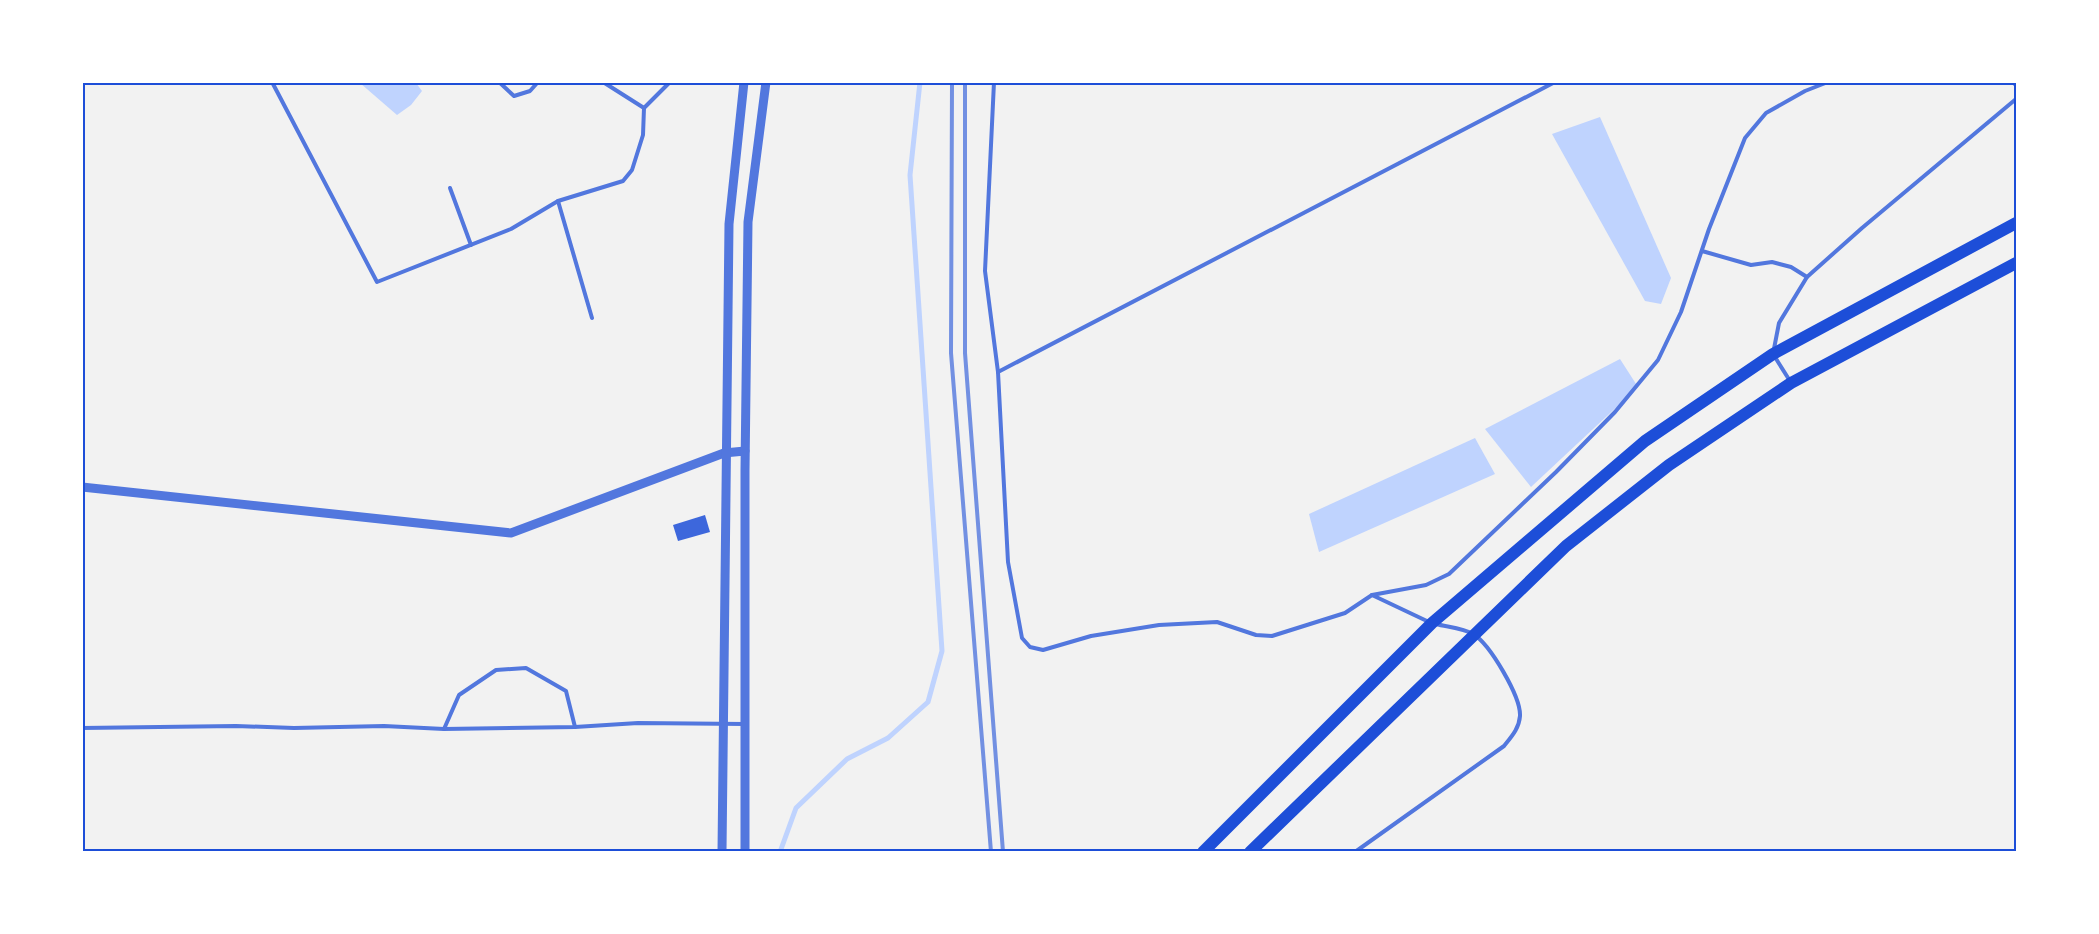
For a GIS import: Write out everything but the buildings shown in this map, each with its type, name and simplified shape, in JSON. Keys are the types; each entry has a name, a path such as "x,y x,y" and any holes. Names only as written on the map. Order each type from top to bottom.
{"main road":[{"path":"1203,852 1432,624 1645,441 1773,354 2016,223"},
{"path":"1250,852 1474,634 1573,541 1669,465 1791,383 2016,263"}],"street":[{"path":"722,852 726,470 724,453 729,224 744,82"},
{"path":"745,852 745,451 748,222 766,82"},
{"path":"82,487 511,533 724,453 745,451"}],"lane":[{"path":"272,82 377,282 511,229 558,201 623,181 632,170 643,135 644,108 670,82"},
{"path":"499,82 514,96 530,91 538,82"},
{"path":"603,82 644,108"},
{"path":"994,82 985,271 998,372 1008,562 1022,638 1030,647 1043,650 1091,636 1159,625 1217,622 1256,635 1272,636 1345,613 1372,595 1426,585 1449,574 1556,472 1615,412 1658,360 1682,312 1702,251 1745,138 1766,113 1806,91 1828,82"},
{"path":"998,372 1555,82"},
{"path":"2012,82 2016,85"},
{"path":"1791,383 1773,354 1779,323 1807,277 1862,228 2016,99"},
{"path":"450,188 471,245"},
{"path":"558,201 592,318"},
{"path":"1702,251 1751,265 1772,262 1791,267 1807,277"},
{"path":"1355,852 1504,746 1518,728 1520,715 1518,699 1496,658 1474,634 1432,624 1372,595"},
{"path":"444,729 459,695 496,670 526,668 566,691 575,727"},
{"path":"82,728 384,726 444,729 575,727 638,723 745,724"}],"water":[{"path":"360,83 416,83 422,91 411,105 397,115"},
{"path":"1600,117 1671,278 1661,304 1645,301 1552,134"},
{"path":"1620,359 1638,387 1531,487 1485,429"},
{"path":"1475,438 1495,474 1319,552 1309,514"}],"waterway":[{"path":"780,852 796,808 847,759 888,738 928,702 942,651 910,175 920,82"}],"railway":[{"path":"952,82 951,353 991,852"},
{"path":"965,82 965,353 1003,852"}]}
